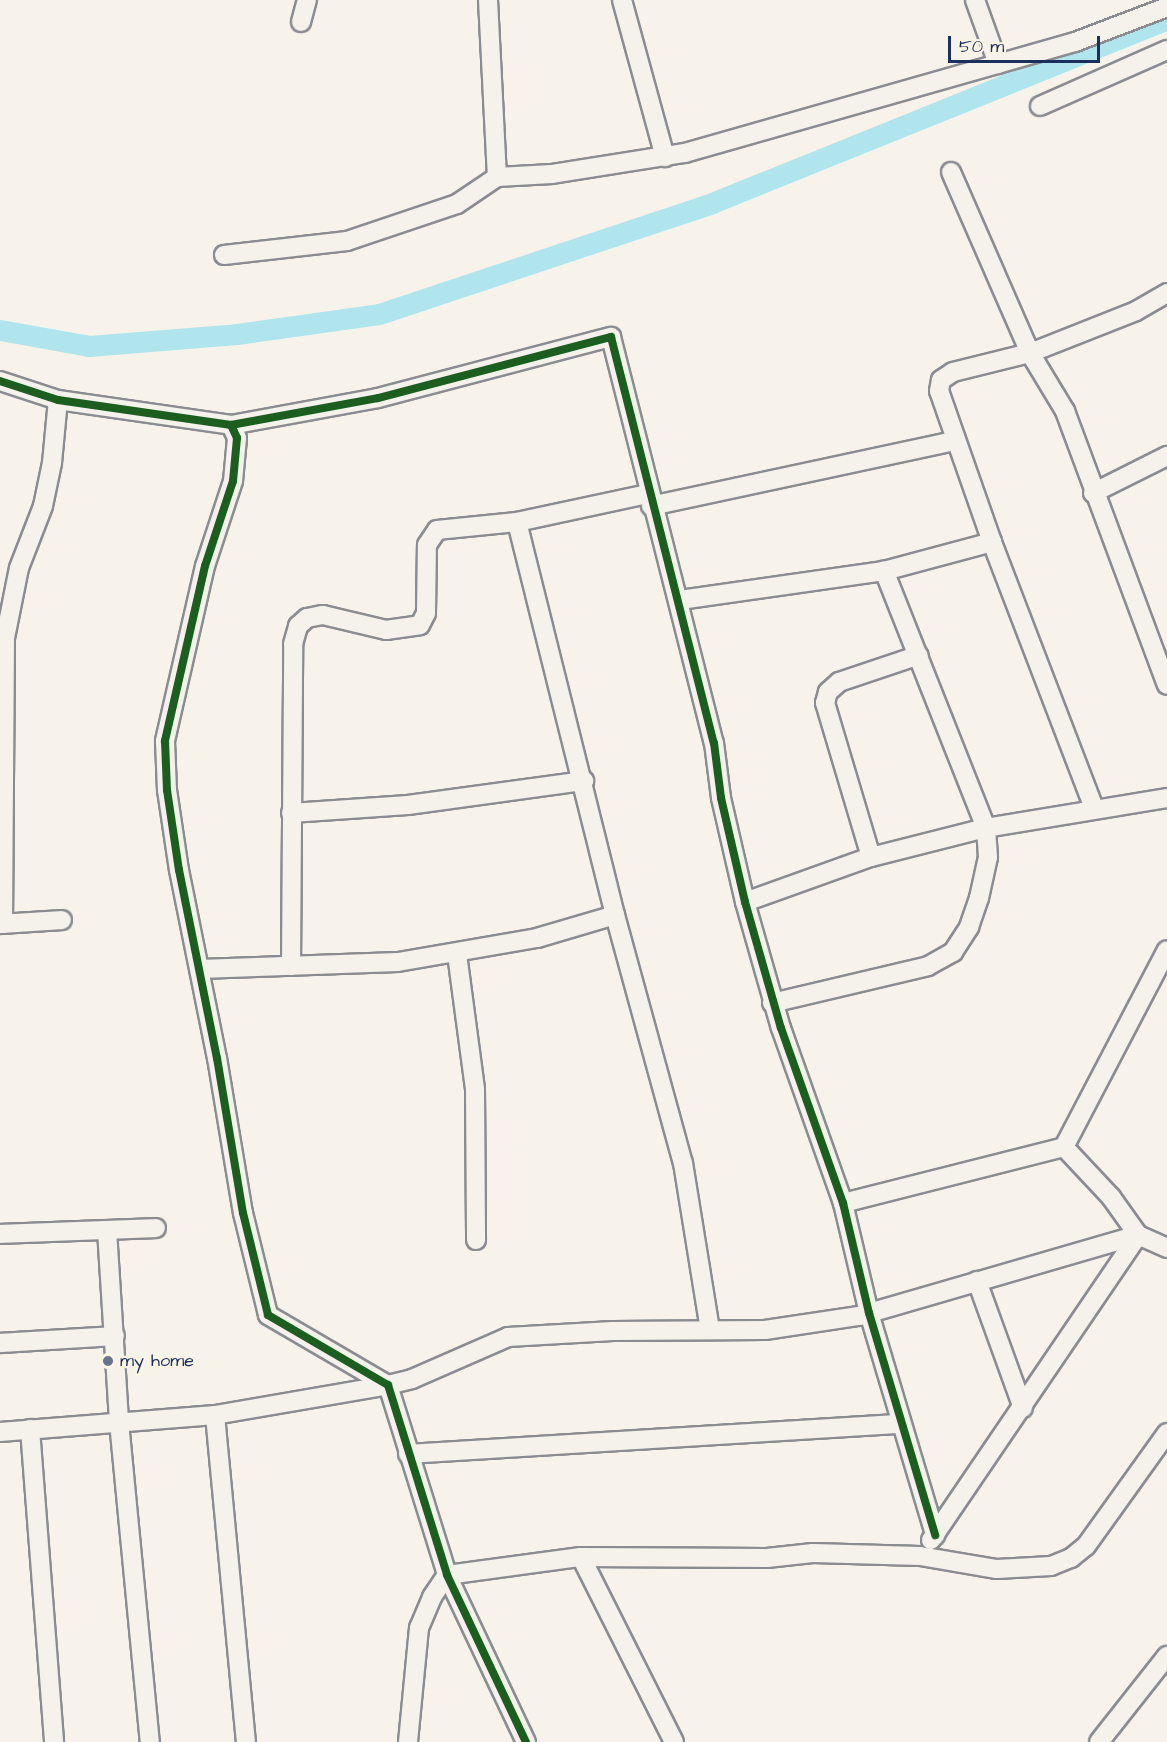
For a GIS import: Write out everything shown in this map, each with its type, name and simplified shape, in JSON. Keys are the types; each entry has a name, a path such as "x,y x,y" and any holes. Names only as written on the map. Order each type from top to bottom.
{"street":[{"path":"301,22 307,0"},
{"path":"488,0 497,177"},
{"path":"622,0 665,158"},
{"path":"975,0 998,64"},
{"path":"224,255 347,241 457,204 497,177 552,174 633,159 665,158 1075,42 1167,7"},
{"path":"1040,106 1167,50"},
{"path":"951,172 1030,353 1065,411 1093,493 1167,685"},
{"path":"1094,808 954,441 941,400 941,380 953,372 1030,353 1136,311 1167,293"},
{"path":"0,381 58,400 231,425 378,399 611,337 650,500 680,600 714,743 721,798 745,902 772,1003 843,1203 869,1313 900,1424 935,1535"},
{"path":"58,400 52,463 43,506 19,568 5,638 1,924 62,920"},
{"path":"231,425 237,447 233,481 205,566 165,741 166,790 178,870 200,969 243,1213 268,1315 388,1385 447,1575 526,1742"},
{"path":"291,966 293,644 298,626 307,618 323,615 386,630 420,625 426,613 430,536 451,526 517,522 650,500 954,441"},
{"path":"1093,493 1167,456"},
{"path":"517,522 584,781 615,915 682,1163 711,1330"},
{"path":"680,600 884,571 992,542"},
{"path":"772,1003 928,966 953,952 969,927 979,898 988,857 986,828 884,571"},
{"path":"871,857 825,703 828,692 839,682 919,655"},
{"path":"291,813 408,805 584,781"},
{"path":"745,902 871,857 986,828 1094,808 1167,798"},
{"path":"200,969 398,962 457,954 537,938 615,915"},
{"path":"843,1203 1064,1147 1167,950"},
{"path":"457,954 475,1089 476,1240"},
{"path":"1064,1147 1111,1197 1138,1235 1167,1248"},
{"path":"0,1234 156,1228"},
{"path":"107,1230 119,1422 150,1742"},
{"path":"0,1432 215,1415 388,1385 412,1378 508,1337 765,1330 869,1313 1138,1235"},
{"path":"920,1556 1023,1408 1138,1235"},
{"path":"977,1281 1023,1408"},
{"path":"0,1342 115,1336"},
{"path":"215,1415 246,1742"},
{"path":"408,1454 900,1424"},
{"path":"30,1429 54,1742"},
{"path":"408,1742 419,1628 432,1597 447,1575 581,1557 767,1558 813,1553 920,1556 997,1569 1051,1566 1071,1558 1086,1546 1167,1433"},
{"path":"581,1557 674,1742"},
{"path":"1099,1742 1167,1656"}],"waterway":[{"path":"0,330 89,346 237,334 379,314 712,203 1167,19"}],"cycle path":[{"path":"231,425 378,398 611,337 714,743 721,798 745,902 781,1028 843,1203 869,1313 935,1535"},
{"path":"0,381 58,400 231,425 237,438 233,481 205,566 165,741 167,790 179,870 217,1058 243,1213 268,1315 388,1385 447,1575 526,1742"}],"place":[{"name":"my home","path":"108,1361"}]}
